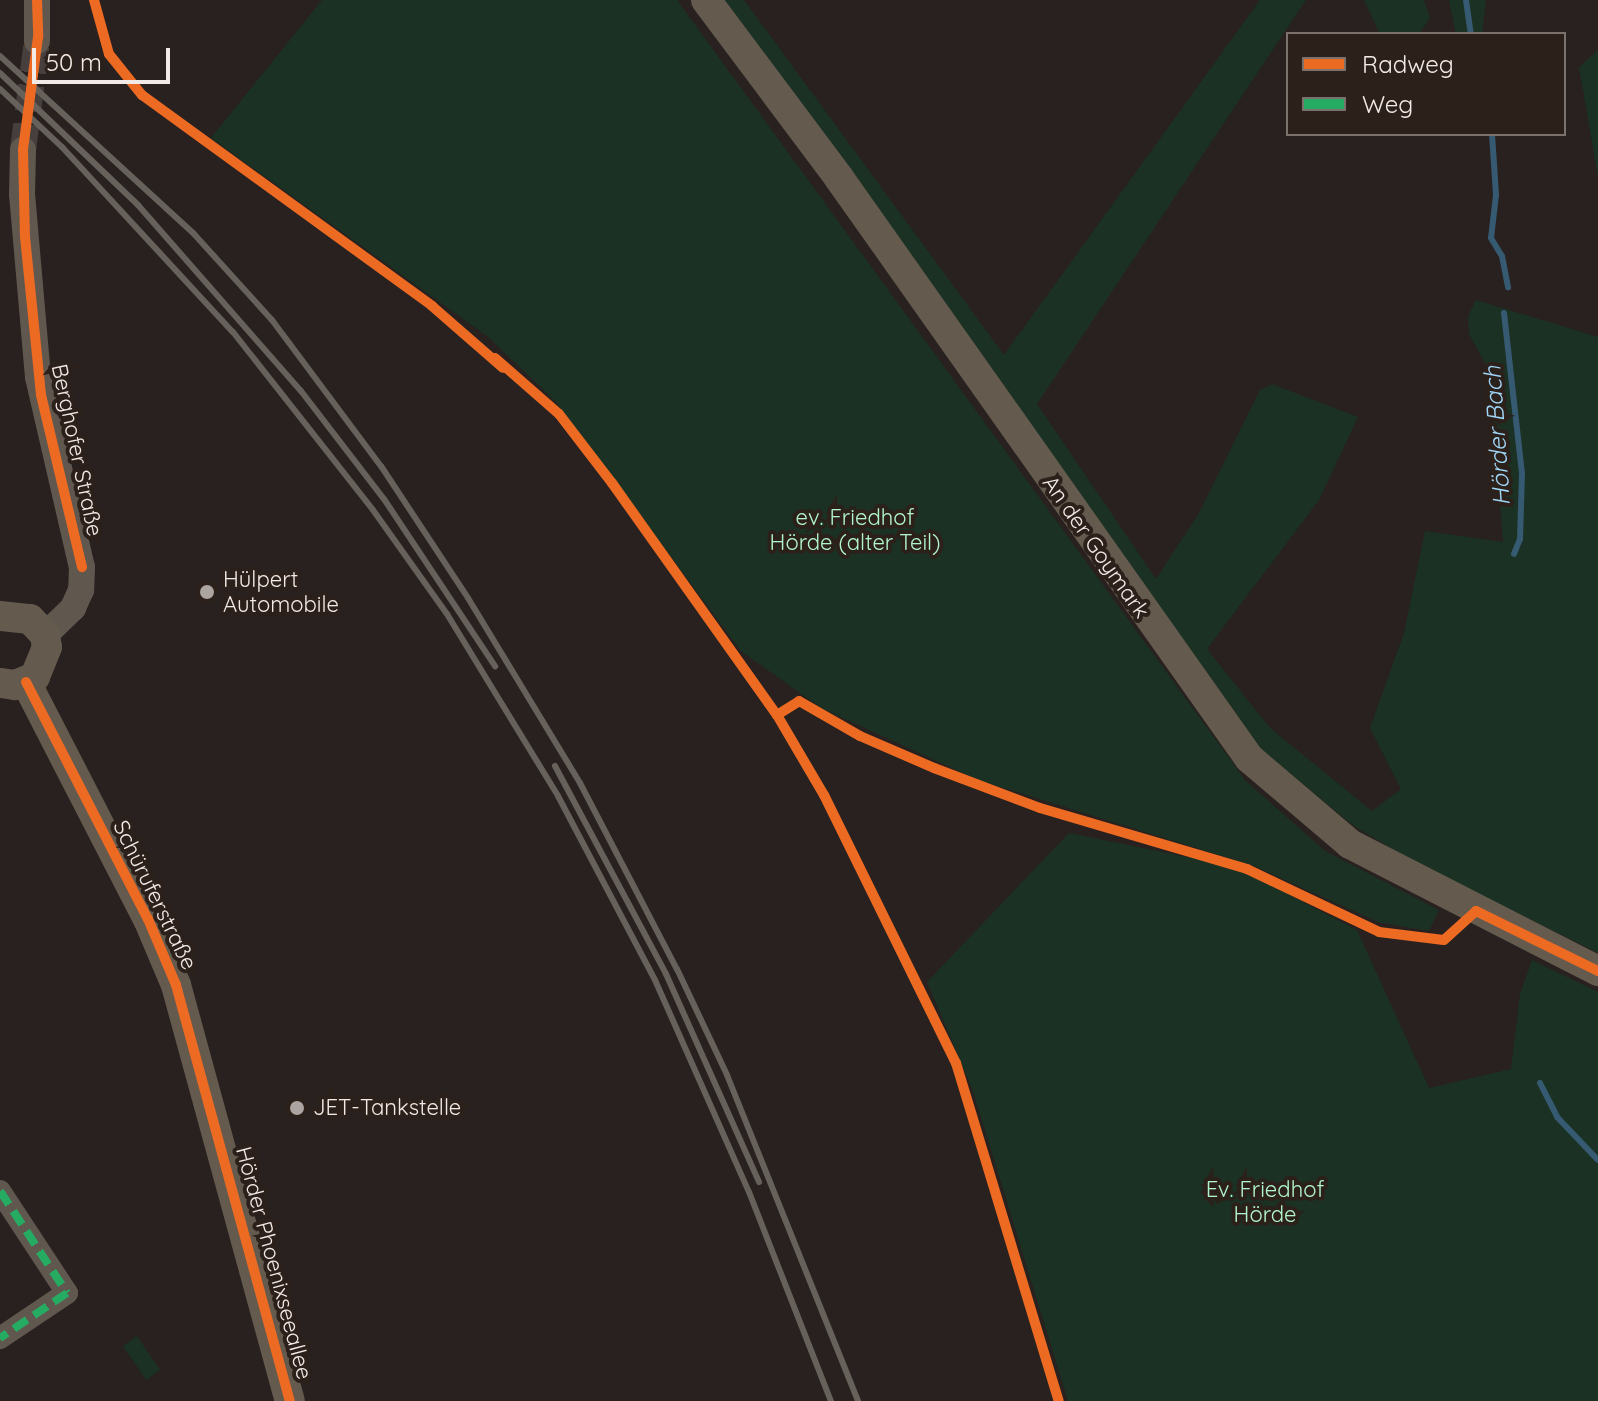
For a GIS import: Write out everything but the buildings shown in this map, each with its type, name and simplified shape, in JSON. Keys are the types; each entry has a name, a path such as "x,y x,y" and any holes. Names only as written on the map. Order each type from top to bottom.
{"main road":[{"name":"An der Goymark","path":"706,0 839,178 1249,758 1350,844 1598,971"},
{"path":"0,616 30,619 45,635 47,658 13,682"},
{"name":"Schüruferstraße","path":"13,682 163,953 220,1136"},
{"name":"Hörder Phoenixseeallee","path":"220,1136 290,1401"}],"street":[{"path":"37,0 37,41"},
{"name":"Berghofer Straße","path":"23,150 24,223 38,377 82,567 81,590 73,608 45,635"},
{"path":"0,1191 67,1293 0,1338"}],"green space":[{"name":"ev. Friedhof Hörde (alter Teil)","path":"322,0 677,0 1245,780 1325,851 1439,910 1429,931 1378,922 1254,866 978,780 821,708 741,651 555,401 487,336 211,138"},
{"path":"725,0 744,0 1004,355 1260,0 1306,0 1037,404 1156,579 1199,513 1260,390 1272,384 1358,417 1319,500 1207,649 1270,728 1372,811 1401,789 1370,728 1404,633 1425,531 1503,542 1490,372 1469,334 1468,316 1476,300 1598,337 1598,953 1419,865 1351,824 1262,750"},
{"path":"1364,0 1424,0 1430,18 1420,32 1379,32"},
{"path":"1449,0 1486,0 1482,32 1456,32"},
{"path":"1598,50 1598,177 1579,67"},
{"name":"Ev. Friedhof Hörde","path":"1069,833 1236,867 1357,930 1429,1088 1511,1069 1520,994 1532,960 1598,992 1598,1401 1068,1401 972,1088 927,982"},
{"path":"137,1336 160,1370 146,1380 123,1346"}],"waterway":[{"name":"Hörder Bach","path":"1466,0 1471,32"},
{"name":"Hörder Bach","path":"1492,136 1496,195 1491,238 1502,256 1508,287"},
{"name":"Hörder Bach","path":"1504,313 1522,473 1520,539 1514,554"},
{"name":"Hörder Bach","path":"1540,1083 1557,1117 1598,1160"}],"tunnel":[{"path":"23,150 37,41"}],"railway":[{"path":"0,56 194,234 272,320 381,466 468,598 580,783 677,969 727,1075 858,1401"},
{"path":"0,73 138,205 301,391 384,499 495,666"},
{"path":"0,89 62,147 233,332 373,510 447,614 558,796 655,980 749,1192 831,1401"},
{"path":"555,766 666,974 759,1182"}],"marked path":[{"path":"0,1191 67,1293 0,1338"}],"cycle path":[{"path":"37,0 38,37 23,150 25,237 41,395 82,567"},
{"path":"94,0 109,54 142,95 432,306 503,368"},
{"path":"495,358 559,414 612,483 777,715 824,795 956,1063 1059,1401"},
{"path":"26,682 148,919 176,985 290,1401"},
{"path":"777,715 799,701 860,736 934,768 1040,808 1247,869 1379,932 1444,940 1476,911 1598,971"}],"place":[{"name":"Hülpert Automobile","path":"207,592"},
{"name":"JET-Tankstelle","path":"297,1108"}]}
